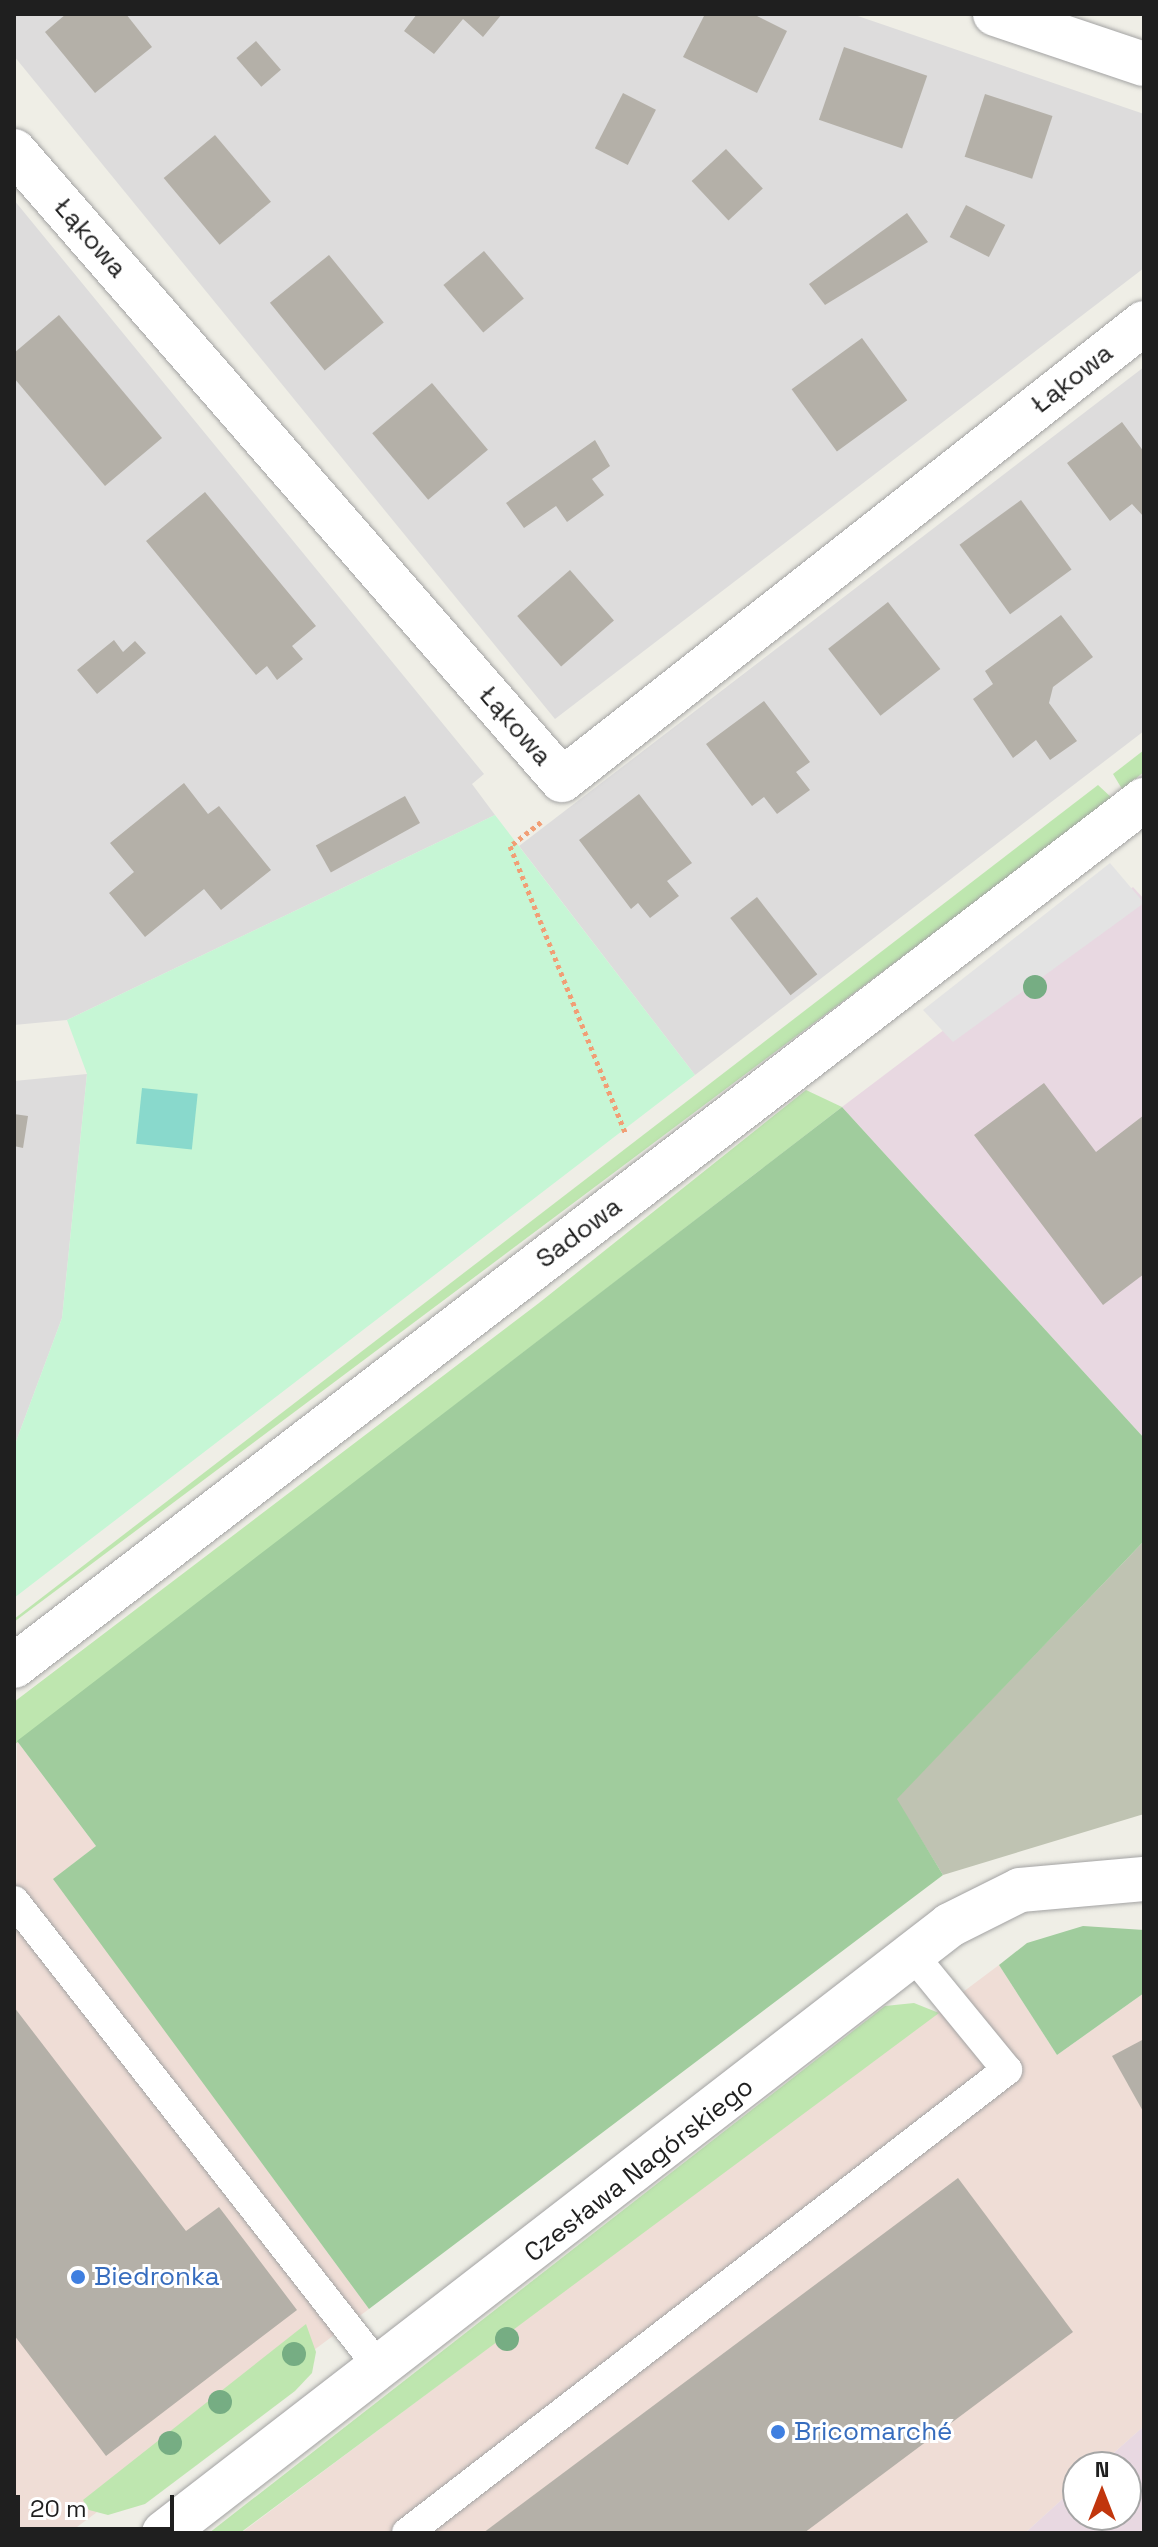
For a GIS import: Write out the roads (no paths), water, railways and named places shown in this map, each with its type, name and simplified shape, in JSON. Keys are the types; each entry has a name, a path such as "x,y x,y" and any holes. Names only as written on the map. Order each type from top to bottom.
{"street":[{"path":"995,14 1144,64"},
{"name":"Łąkowa","path":"14,151 562,780 1144,323"},
{"name":"Sadowa","path":"14,1666 1144,800"},
{"name":"Czesława Nagórskiego","path":"164,2533 382,2371 950,1925 1020,1890 1144,1879"}],"lane":[{"path":"14,1901 382,2371"},
{"path":"407,2533 1007,2070 913,1955"}],"place":[{"name":"Biedronka","path":"78,2277"},
{"name":"Bricomarché","path":"778,2432"}]}
